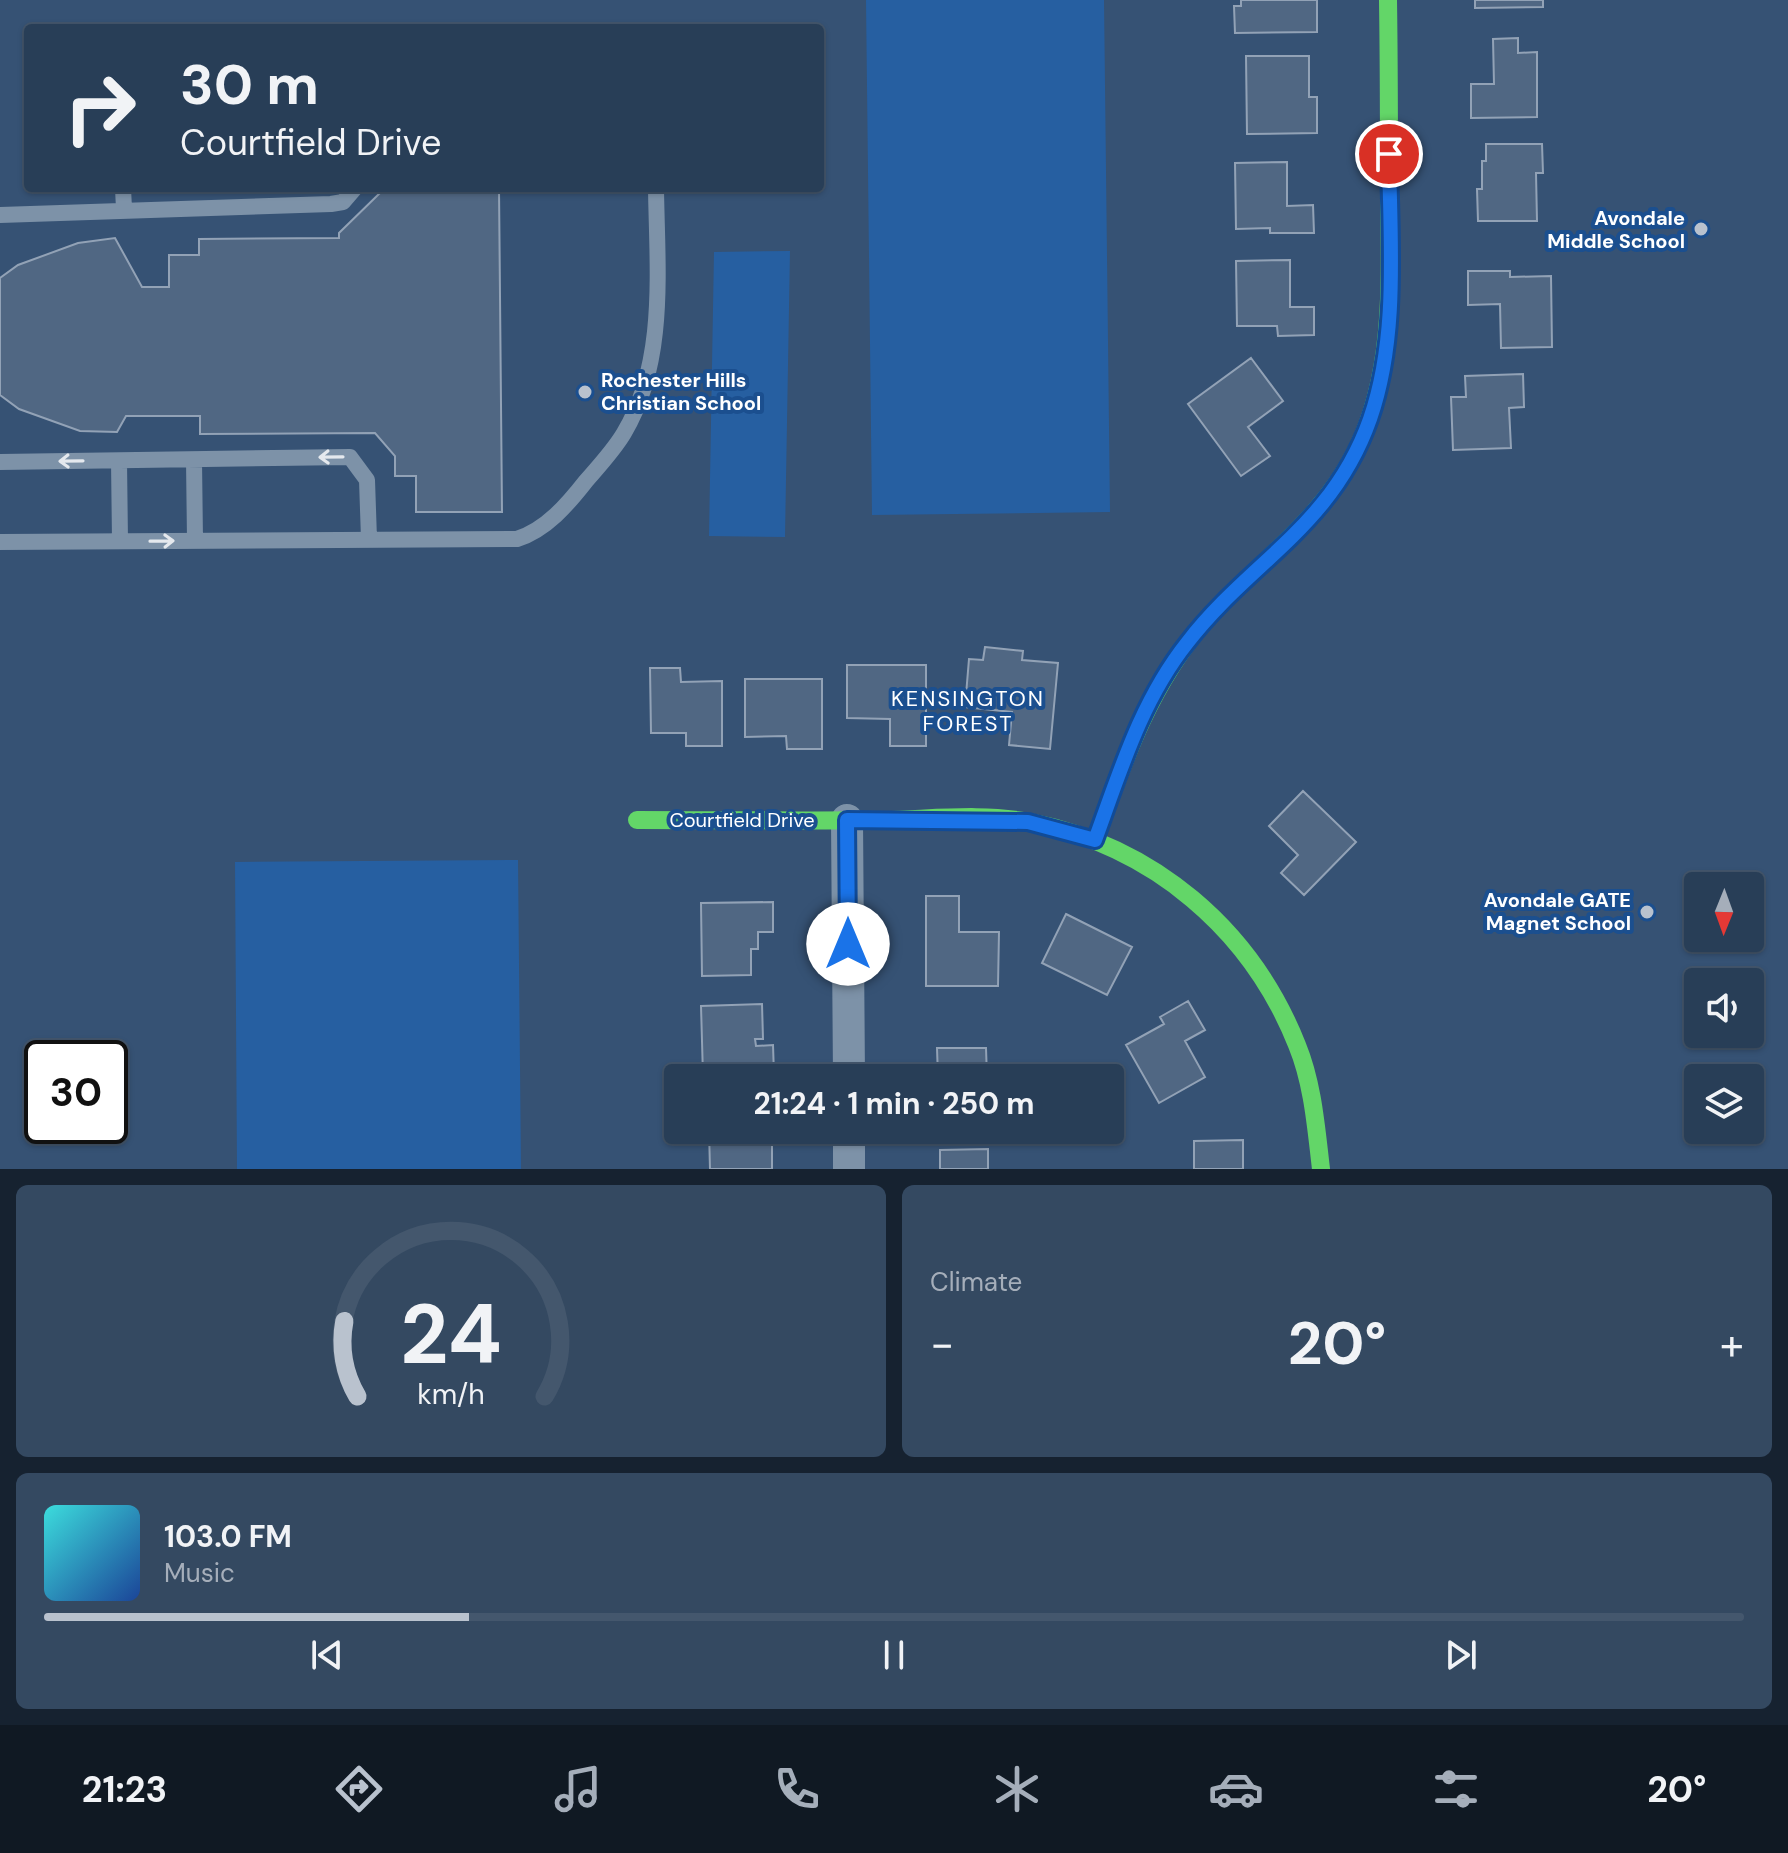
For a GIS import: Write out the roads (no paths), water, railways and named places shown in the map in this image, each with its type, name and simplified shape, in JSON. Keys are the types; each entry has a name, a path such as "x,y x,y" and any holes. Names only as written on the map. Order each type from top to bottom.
{"street":[{"path":"1095,840 1133,736 1164,675 1187,642 1218,609 1311,521 1349,464 1370,420 1380,387 1389,314 1388,0"},
{"name":"Courtfield Drive","path":"637,820 1028,822 1095,840 1130,854 1181,886 1216,917 1253,960 1284,1013 1306,1068 1320,1138 1321,1169"},
{"path":"847,820 849,1064"},
{"path":"849,1144 849,1169"}],"lane":[{"path":"123,192 124,209"},
{"path":"0,215 331,204 343,202 352,192"},
{"path":"0,542 517,539 532,535 579,490 623,434 639,403 651,363 657,265 656,192"},
{"path":"0,462 350,457 367,480 369,539"},
{"path":"194,460 195,540"},
{"path":"119,461 120,541"}],"place":[{"name":"Avondale Middle School","path":"1701,229"},
{"name":"Rochester Hills Christian School","path":"585,392"},
{"name":"Avondale GATE Magnet School","path":"1647,912"}],"district":[{"name":"KENSINGTON FOREST","path":"968,710"}]}
